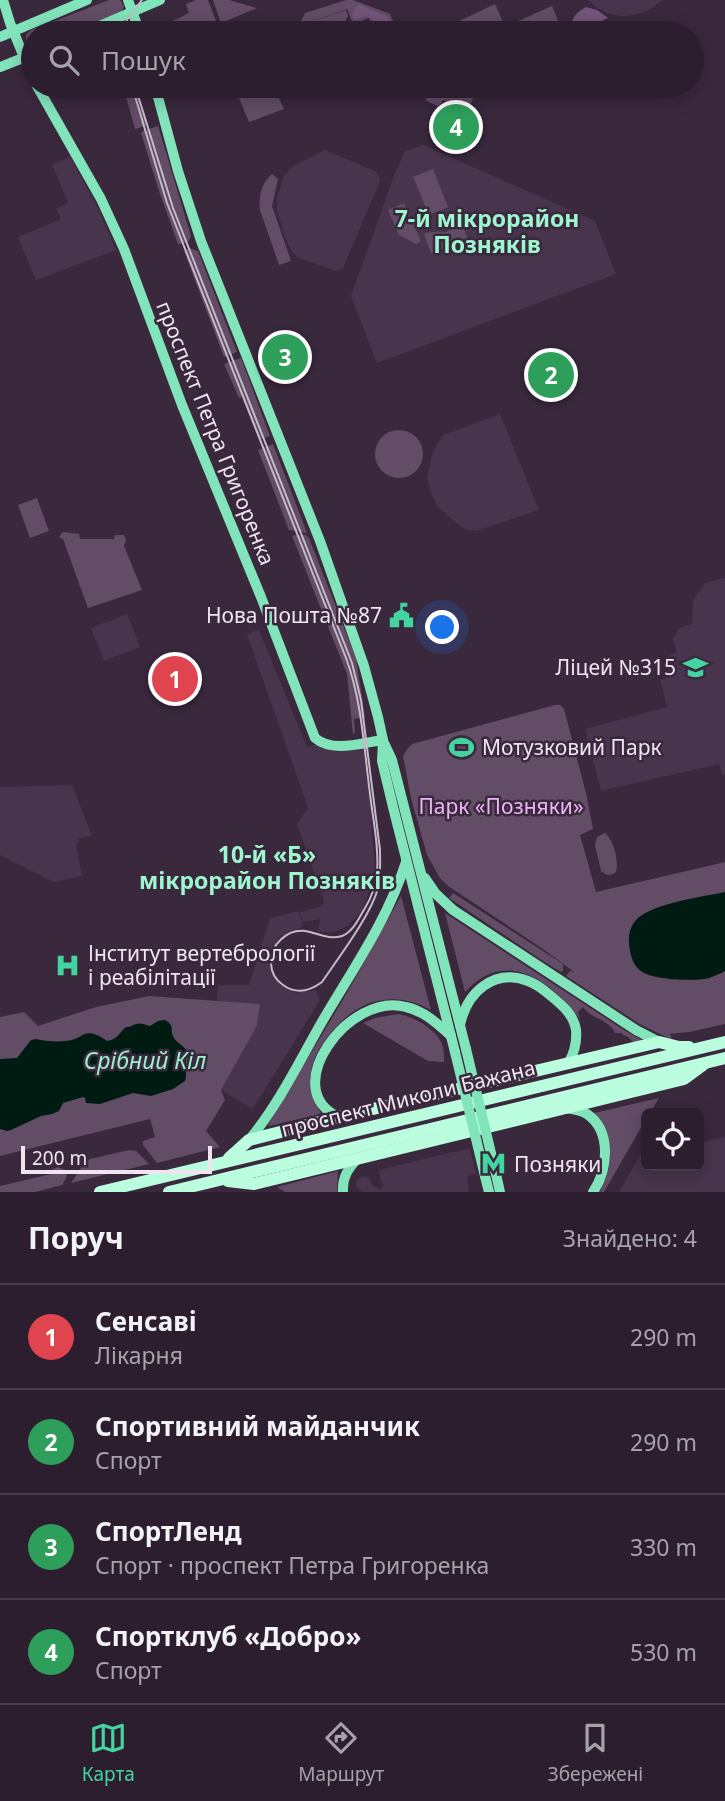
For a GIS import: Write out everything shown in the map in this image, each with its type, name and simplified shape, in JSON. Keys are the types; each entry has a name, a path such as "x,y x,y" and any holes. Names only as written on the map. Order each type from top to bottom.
{"highway":[{"path":"223,1163 249,1140 340,1117 659,1042 700,1048"},
{"name":"проспект Миколи Бажана","path":"100,1192 725,1042"},
{"name":"проспект Миколи Бажана","path":"169,1192 725,1058"},
{"path":"211,1182 236,1181 254,1184 684,1079 706,1062"}],"main road":[{"path":"3,0 13,31 21,44"},
{"path":"37,21 87,0"},
{"path":"104,21 130,6 160,0"},
{"path":"0,37 21,28"},
{"path":"0,67 21,59"},
{"name":"проспект Петра Григоренка","path":"44,98 101,199 124,249 182,405 261,597 315,738 331,746 383,740"},
{"path":"158,98 201,241 320,541 361,656 383,740 392,760 460,1027"},
{"path":"383,740 382,761 451,1036"},
{"path":"249,1140 277,1099 362,954 393,899 406,862"},
{"path":"418,866 436,894 453,910 636,1030 659,1042"},
{"path":"489,1192 490,1175 460,1050 460,1027 468,1002 477,990 494,979 526,980 537,985 559,1002 573,1021 576,1040 569,1062"},
{"path":"340,1117 330,1113 319,1099 316,1073 324,1052 349,1021 359,1014 398,1005 417,1011 451,1036 460,1050"},
{"path":"562,1108 585,1113 593,1120 601,1134 605,1148 604,1171 593,1192"},
{"path":"343,1192 346,1171 358,1158"},
{"path":"490,1175 500,1192"}],"shaded area":[{"path":"588,0 663,0 646,12 622,16 609,14"},
{"path":"358,4 389,17 391,21 373,21 367,16 354,20 352,14"},
{"path":"586,7 597,10 608,18 601,21 572,21"},
{"path":"423,145 595,221 616,274 377,363 351,296 405,151"},
{"path":"325,150 375,171 380,181 343,268 336,271 297,257 283,232 277,209 277,198 284,176 293,166"},
{"path":"70,157 96,204 116,250 36,280 18,237 61,219 56,208 68,203 52,164"},
{"path":"500,414 539,510 476,531 464,529 438,507 431,494 427,478 433,451 443,435"},
{"name":"Ліцей №315","path":"725,578 725,774 722,775 719,764 601,791 585,729 667,707 660,680 670,677 666,657 677,652 673,639 679,628 692,624 693,600 705,583"},
{"path":"127,614 140,647 104,661 91,628"},
{"path":"259,630 307,747 318,744 363,746 375,874 362,911 347,926 332,933 318,931 320,919 303,922 300,912 322,906 324,901 297,824 308,808 247,634"},
{"path":"72,785 92,836 80,838 76,845 82,876 54,882 0,855 0,787"},
{"path":"299,911 303,926 279,937 271,955 270,971 280,985 296,993 316,990 320,1000 253,1109 221,1090 257,1026 217,1000 218,985 249,985 270,918"},
{"path":"725,1137 725,1192 619,1192 641,1154 641,1171 704,1171 704,1142"},
{"path":"470,1148 476,1174 467,1176 468,1192 363,1192 357,1188 356,1182 365,1176 381,1190 384,1185 381,1183 379,1170"}],"green space":[{"path":"109,0 120,0 124,6 121,13 101,21 54,21"},
{"path":"196,0 208,0 216,21 173,21 189,13 186,4"},
{"path":"213,0 229,0 257,8 226,21 220,21"},
{"path":"353,0 390,14 393,21 370,21 369,18 352,21 347,9 314,21 301,21 305,13"},
{"path":"495,4 503,21 481,21 459,21"},
{"path":"552,6 558,21 518,21"},
{"path":"346,10 348,16 345,21 314,21"},
{"path":"126,98 140,98 148,125 135,129"},
{"path":"239,98 279,98 284,109 249,122"},
{"path":"426,98 473,98 468,109 443,100 439,107"},
{"path":"158,126 191,236 189,241 180,244 160,194 141,133"},
{"path":"433,169 448,207 429,215 413,177"},
{"path":"272,174 278,179 272,206 291,261 279,265 260,210 263,186"},
{"path":"404,203 421,241 416,244 399,235 388,210"},
{"path":"457,213 468,239 431,253 424,234 449,231"},
{"path":"189,248 198,251 237,352 224,357 184,251"},
{"path":"241,358 270,436 259,440 242,397 239,398 224,364"},
{"path":"399,430 416,437 423,454 416,471 399,478 382,471 375,454 382,437"},
{"path":"273,444 307,533 289,530 258,450"},
{"path":"37,498 49,531 30,538 18,505"},
{"path":"63,532 79,534 80,539 114,539 115,535 124,535 124,546 142,590 88,608 63,539 59,537"},
{"path":"306,535 309,538 356,658 365,717 354,719 353,735 347,674 292,536"},
{"name":"Парк «Позняки»","path":"555,705 564,709 586,793 593,829 580,835 596,892 725,862 725,1024 669,1034 672,1037 670,1039 638,1023 566,976 570,971 574,972 543,949 448,886 440,878 427,855 411,798 403,756 408,748 412,744"},
{"path":"605,833 611,841 616,857 616,872 610,875 601,871 595,845 597,837"},
{"path":"453,893 563,964 563,971 546,963 449,898"},
{"path":"401,896 431,1010 410,1001 388,999 367,1004 352,1013 326,1039 311,1069 311,1090 321,1113 269,1126 268,1125"},
{"path":"445,913 645,1042 635,1044 622,1033 615,1033 609,1025 583,1007 578,1012 580,1019 548,986 521,972 507,970 492,973 465,992"},
{"path":"149,996 260,1004 257,1026 221,1090 225,1100 206,1131 220,1147 157,1163 143,1145 143,1141 155,1137 150,1119 0,1156 0,1017 24,1012 38,1026 96,1007"},
{"path":"398,1014 429,1028 439,1038 443,1046 444,1062 428,1061 363,1023"},
{"path":"659,1098 653,1108 641,1108 641,1128 604,1192 600,1192 607,1177 610,1157 604,1133 594,1113"},
{"path":"129,1150 136,1151 149,1164 71,1183 90,1159"},
{"path":"58,1167 67,1174 62,1185 35,1192 0,1192 0,1186 51,1174 51,1170"},
{"path":"338,1171 337,1192 285,1192 277,1187"}],"water":[{"path":"725,892 725,971 705,979 681,980 647,974 635,966 629,940 632,926 638,918 667,904"},
{"name":"Срібний Кіл","path":"165,1020 171,1026 174,1038 186,1050 185,1081 173,1089 151,1096 133,1093 100,1104 86,1103 83,1097 63,1103 59,1111 11,1130 0,1129 0,1059 17,1058 31,1040 65,1041 88,1033 107,1041 116,1038 126,1027 135,1024 150,1026"}],"tram line":[{"path":"127,21 142,0"},
{"path":"136,98 167,203 346,658 359,708 376,843 376,882 360,916 346,934 332,937 298,931 277,944 271,956 274,976 288,988 303,991 322,982 362,923 378,888 380,850 361,700 352,663 173,208 139,98"}],"place":[{"name":"Спортклуб «Добро»","path":"456,127"},
{"name":"СпортЛенд","path":"285,357"},
{"name":"Спортивний майданчик","path":"551,375"},
{"name":"Нова Пошта №87","path":"402,615"},
{"name":"Ліцей №315","path":"696,667"},
{"name":"Сенсаві","path":"175,679"},
{"name":"Мотузковий Парк","path":"462,747"},
{"name":"Інститут вертебрології і реабілітації","path":"68,965"},
{"name":"Позняки","path":"494,1164"}],"district":[{"name":"7-й мікрорайон Позняків","path":"487,231"},
{"name":"10-й «Б» мікрорайон Позняків","path":"267,867"}]}
